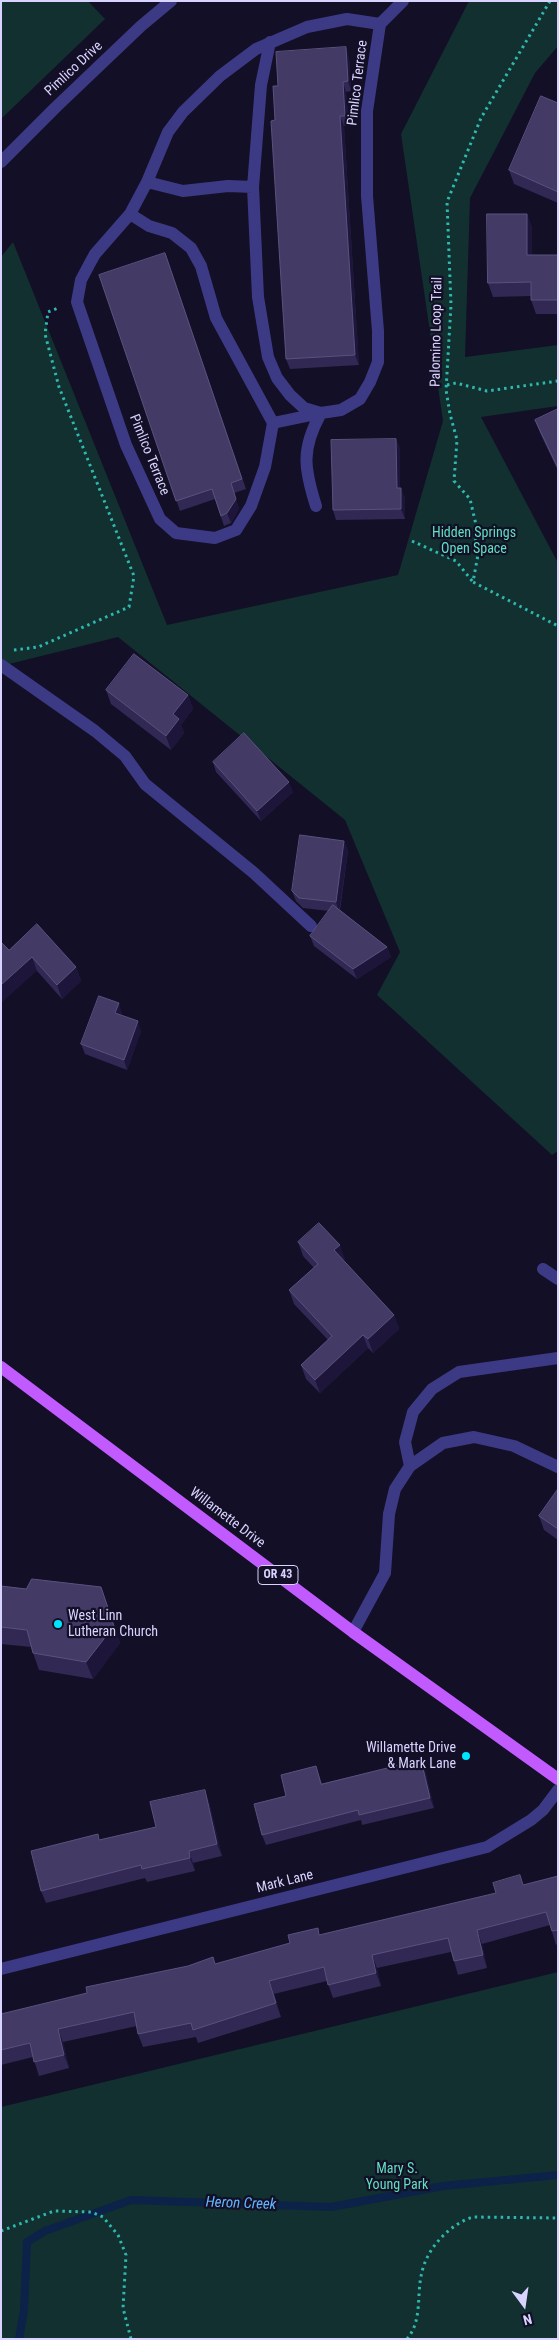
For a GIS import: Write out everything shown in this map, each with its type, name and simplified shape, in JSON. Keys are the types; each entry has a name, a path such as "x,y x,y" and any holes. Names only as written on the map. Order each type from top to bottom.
{"main road":[{"name":"Willamette Drive","path":"1,1366 354,1632 558,1779"}],"street":[{"name":"Pimlico Terrace","path":"380,24 347,19 307,28 270,42 238,61 183,112 168,132 147,182 130,214 95,254 81,280 77,302 126,445 160,518 176,533 215,538 236,530 251,506 265,467 273,423 341,410 360,398 370,382 378,362 377,322 367,196 367,111 380,24 403,1"},
{"name":"Pimlico Drive","path":"1,162 56,106 163,4"},
{"path":"270,42 261,85 253,186 258,297 268,357 277,378 290,395 304,408 321,413 309,442 306,456 306,474 316,506"},
{"path":"147,182 183,191 228,186 253,186"},
{"path":"130,214 149,226 172,233 191,248 201,266 216,318 232,351 273,423"},
{"path":"1,665 87,725 125,756 145,784 254,873 311,926"},
{"path":"543,1269 558,1279"},
{"path":"410,1466 405,1442 413,1412 432,1389 459,1372 558,1358"},
{"path":"354,1632 385,1573 389,1514 395,1490 410,1466 443,1443 474,1437 514,1446 558,1467"},
{"name":"Mark Lane","path":"1,1969 486,1847 531,1820 543,1810 558,1790"}],"path":[{"name":"Palomino Loop Trail","path":"473,582 479,549 474,545 477,529 470,499 454,481 457,440 450,414 447,386 451,305 447,202 481,118 550,1"},
{"path":"10,650 38,647 129,607 134,576 59,387 45,334 48,312 77,302"},
{"path":"447,386 456,383 487,391 558,381"},
{"path":"412,541 456,561 473,582 558,626"},
{"path":"1,2231 54,2211 91,2212 103,2217 118,2235 126,2255 123,2308 131,2339"},
{"path":"408,2339 417,2319 422,2270 436,2245 447,2231 461,2221 473,2217 558,2218"}],"green space":[{"path":"1,1 88,1 105,19 1,119"},
{"name":"Hidden Springs Open Space","path":"469,1 558,1 558,46 535,73 470,198 465,357 558,345 558,406 481,417 558,563 558,1151 552,1155 377,995 400,952 345,820 118,637 1,666 1,257 13,242 167,625 398,575 443,421 401,134"},
{"name":"Mary S. Young Park","path":"558,1972 558,2339 1,2339 1,2107"}],"building":[{"path":"346,47 348,81 343,82 345,116 340,116 355,355 286,359 271,121 275,120 273,86 278,86 276,52"},
{"path":"541,96 558,103 558,192 509,170"},
{"path":"487,214 527,214 527,255 558,255 558,300 531,300 531,282 488,283"},
{"path":"165,253 242,479 231,483 236,499 227,513 221,516 212,489 176,501 99,275"},
{"path":"558,409 558,468 535,420"},
{"path":"396,439 397,488 401,488 401,509 333,510 331,440"},
{"path":"134,654 188,695 173,714 179,719 166,736 106,690"},
{"path":"244,733 289,782 257,811 213,762"},
{"path":"300,835 344,841 336,902 299,898 292,891"},
{"path":"333,905 387,947 353,969 310,936"},
{"path":"37,924 76,967 57,985 32,957 1,985 1,942 9,950"},
{"path":"99,996 119,1003 115,1013 138,1021 124,1060 81,1044"},
{"path":"319,1223 340,1245 334,1250 394,1315 368,1339 363,1335 315,1380 301,1365 332,1336 289,1290 318,1264 298,1242"},
{"path":"558,1489 558,1529 539,1516"},
{"name":"West Linn Lutheran Church","path":"32,1579 101,1587 114,1626 86,1662 33,1653 27,1630 1,1627 1,1586 26,1589"},
{"path":"421,1760 430,1798 359,1815 358,1810 262,1835 254,1804 286,1796 281,1775 316,1766 321,1784"},
{"path":"205,1790 217,1844 189,1851 190,1858 142,1869 141,1865 41,1891 31,1851 98,1834 99,1840 156,1827 150,1802"},
{"path":"520,1875 523,1885 558,1876 558,1930 552,1931 546,1912 477,1930 483,1955 454,1961 448,1938 372,1955 376,1973 328,1985 324,1967 269,1981 276,2003 193,2030 191,2023 138,2034 134,2012 58,2029 64,2055 34,2062 30,2043 1,2050 1,2014 87,1993 86,1987 188,1966 213,1957 215,1964 290,1943 288,1935 318,1928 319,1935 496,1893 493,1883"}],"waterway":[{"name":"Heron Creek","path":"19,2339 24,2311 27,2242 45,2231 131,2200 331,2207 443,2186 558,2175"}],"place":[{"name":"West Linn Lutheran Church","path":"58,1624"},
{"name":"Willamette Drive & Mark Lane","path":"466,1756"}]}
